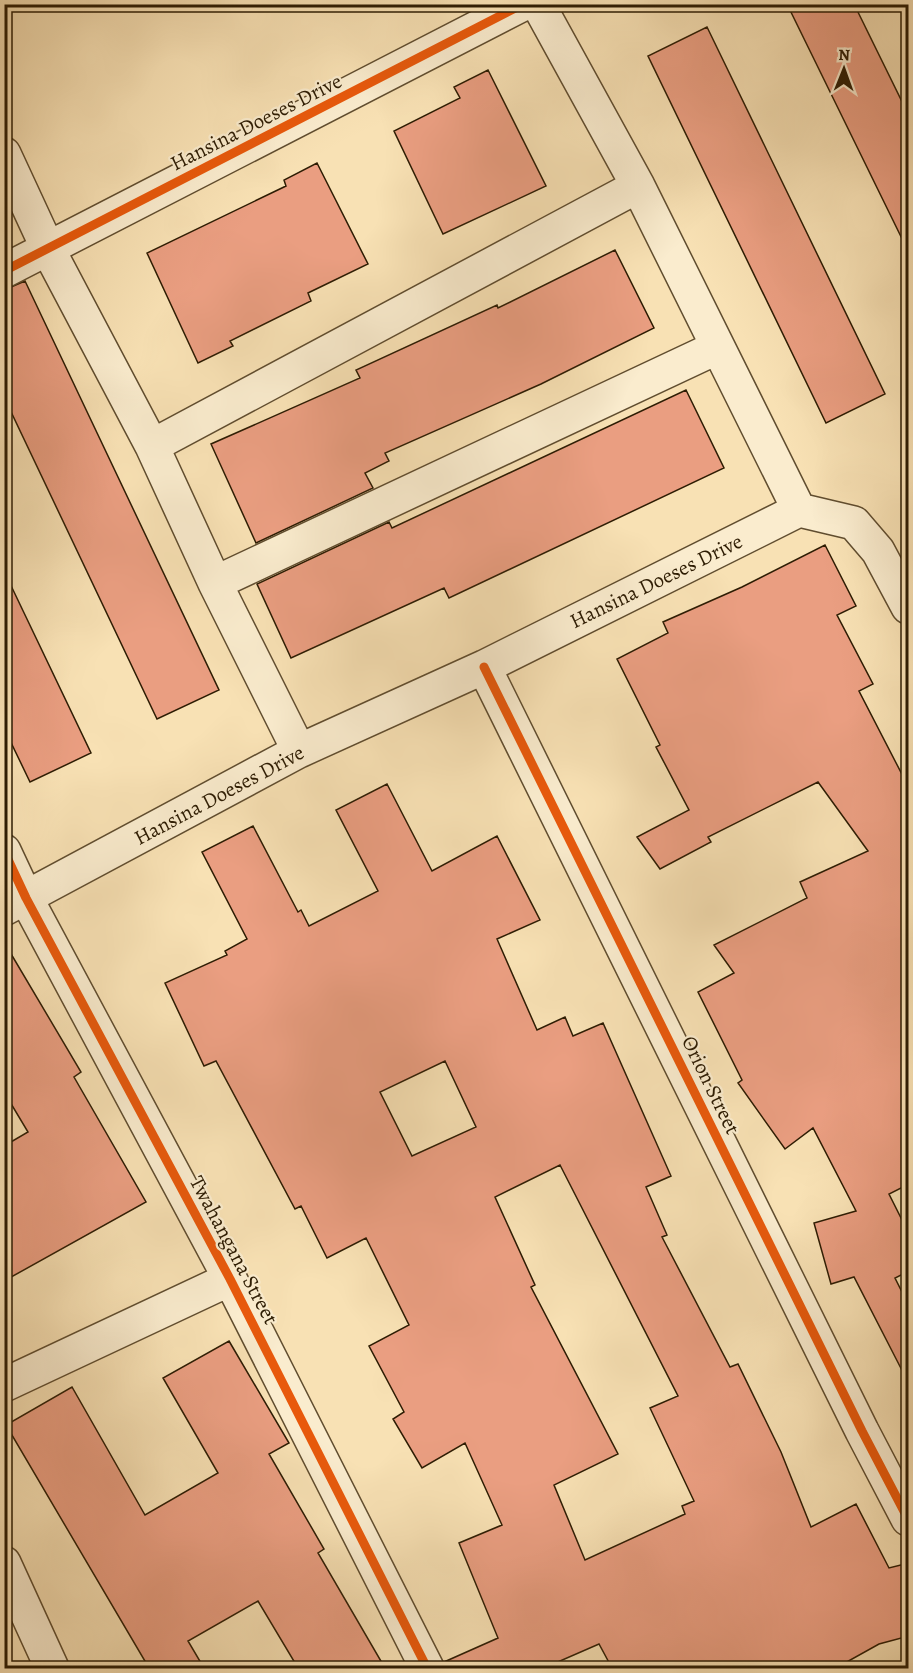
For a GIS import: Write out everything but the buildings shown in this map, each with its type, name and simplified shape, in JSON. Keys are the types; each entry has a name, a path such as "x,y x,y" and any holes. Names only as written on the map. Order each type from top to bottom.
{"street":[{"name":"Hansina Doeses Drive","path":"4,271 523,4"},
{"path":"538,4 638,186 799,510 854,523 878,551 909,607"},
{"path":"4,154 48,249 152,446 215,583 299,751"},
{"path":"152,446 638,186"},
{"path":"215,583 718,348"},
{"name":"Hansina Doeses Drive","path":"15,904 299,751 484,667 799,510"},
{"name":"Orion Street","path":"484,667 857,1421 909,1519"},
{"name":"Twahangana Street","path":"4,851 15,904 230,1279 427,1668"},
{"path":"4,1385 230,1279"},
{"path":"4,1563 52,1668"}],"cycle path":[{"path":"4,271 523,4"},
{"path":"484,667 862,1431 908,1519"},
{"path":"4,851 26,898 230,1279 427,1668"}]}
